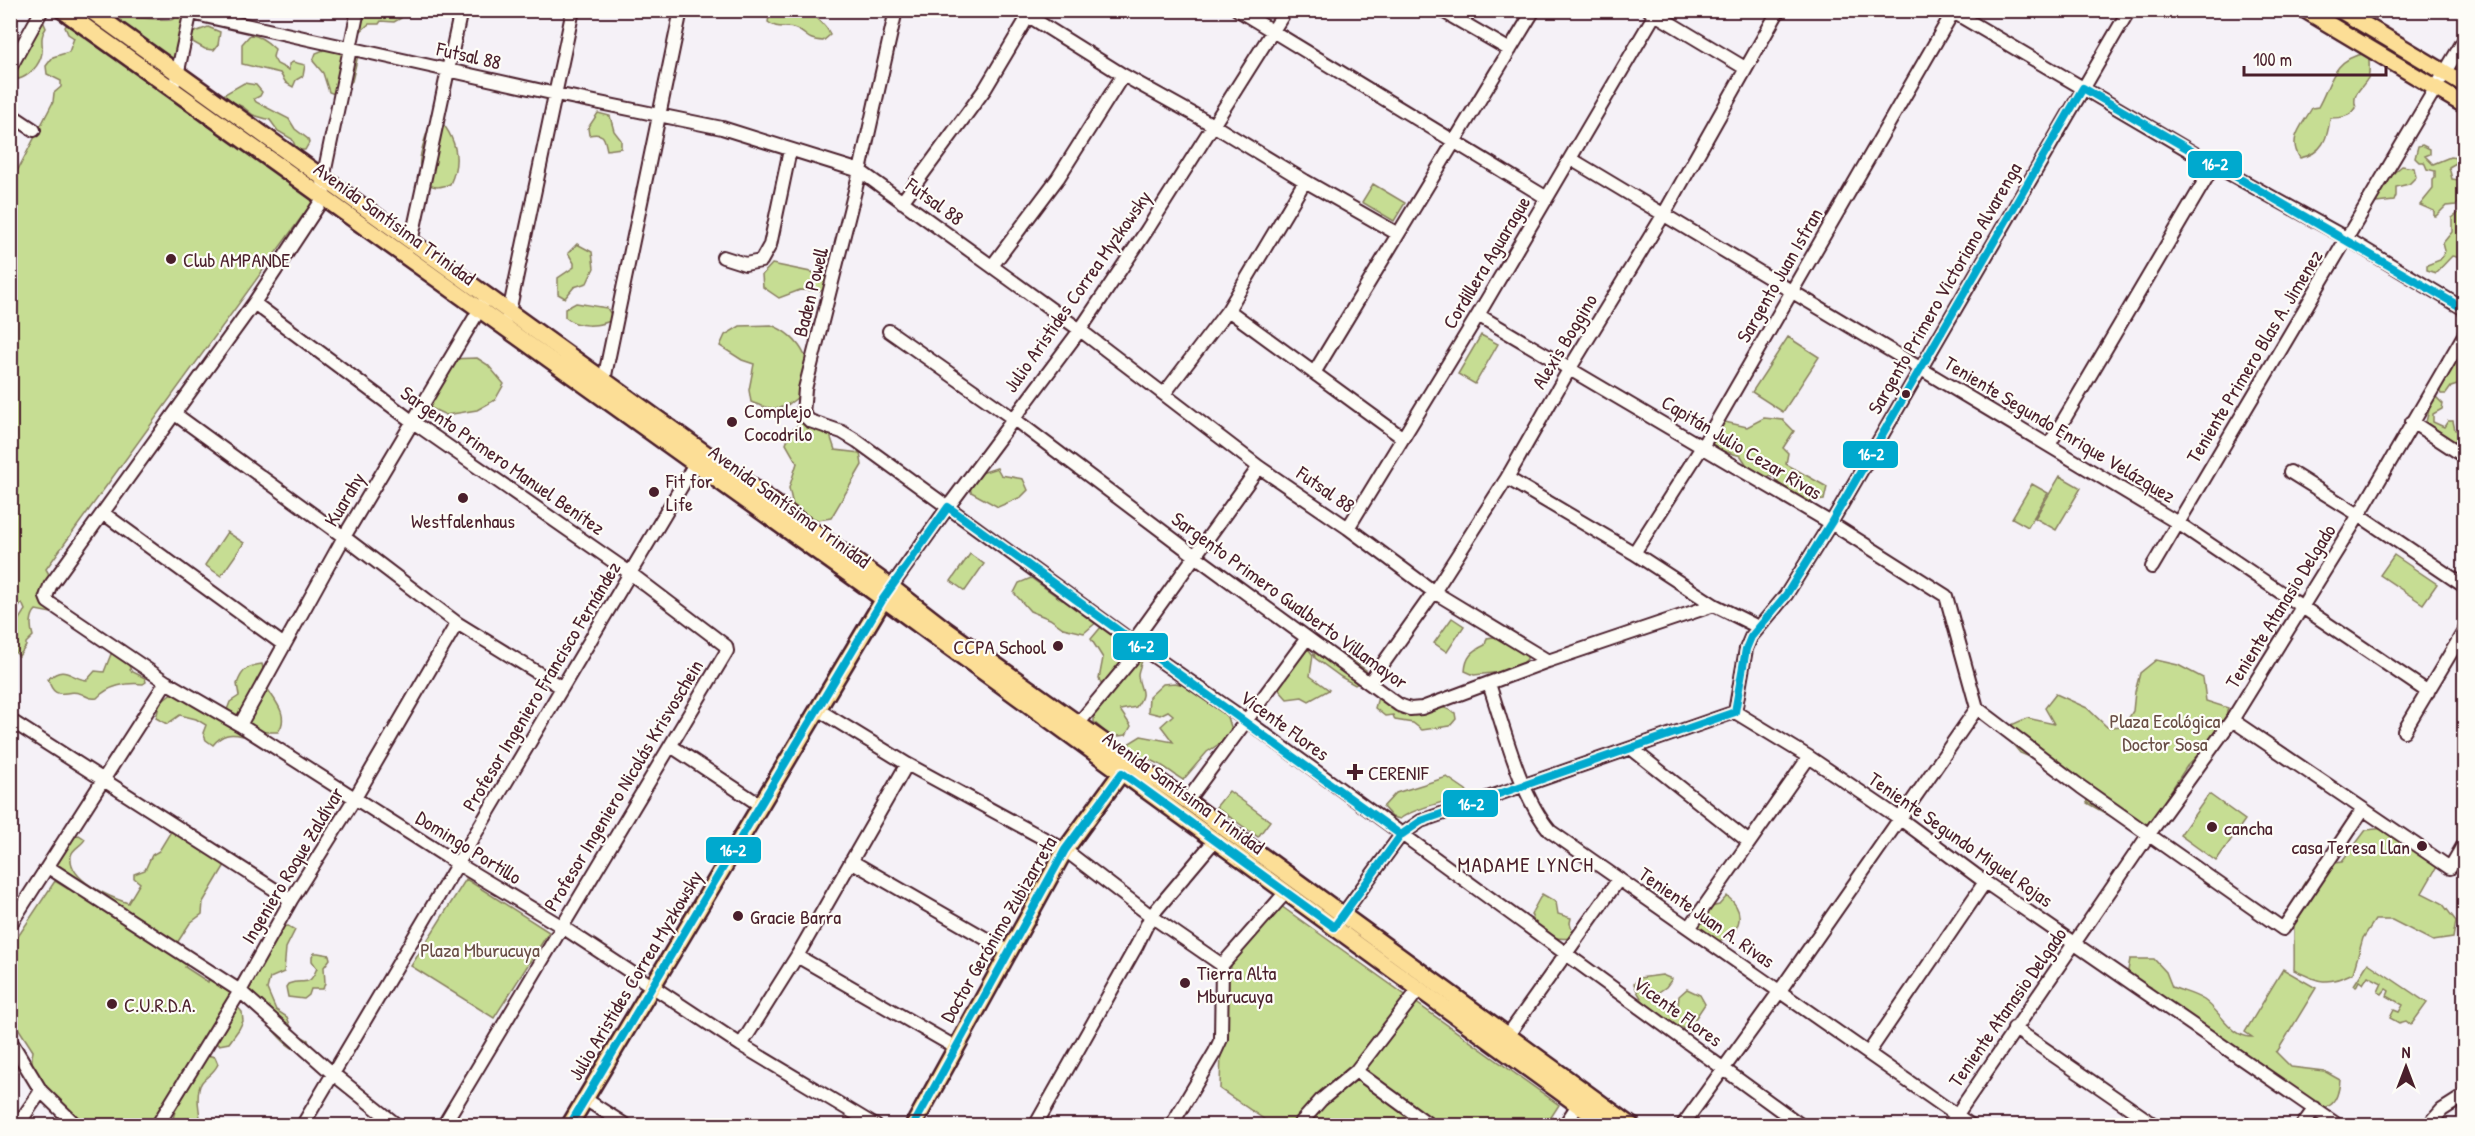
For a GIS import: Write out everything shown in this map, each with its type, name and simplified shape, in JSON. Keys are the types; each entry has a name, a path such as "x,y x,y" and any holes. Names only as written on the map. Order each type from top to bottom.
{"main road":[{"name":"Avenida Santísima Trinidad","path":"62,10 324,197 484,303 1126,767 1187,801 1419,988 1503,1041"},
{"name":"Avenida Santísima Trinidad","path":"90,10 411,242 484,303"},
{"path":"2305,10 2464,105"},
{"path":"2340,10 2464,84"},
{"name":"Avenida Santísima Trinidad","path":"887,593 945,629 1078,724 1215,840 1286,892 1338,921 1583,1099 1632,1125"},
{"name":"Julio Aristides Correa Myzkowsky","path":"569,1125 887,593"},
{"name":"Doctor Gerónimo Zubizarreta","path":"913,1125 1065,850 1126,767"},
{"name":"Avenida Santísima Trinidad","path":"1583,1099 1607,1125"}],"street":[{"path":"10,68 42,10"},
{"path":"285,645 103,513 254,303 324,197 323,179 358,10"},
{"path":"411,242 461,10"},
{"path":"507,320 573,10"},
{"path":"600,386 681,10"},
{"name":"Baden Powell","path":"896,10 860,171 805,389 803,414 810,421 842,432 948,507"},
{"path":"1238,10 1547,198"},
{"name":"Julio Aristides Correa Myzkowsky","path":"887,593 1080,330 1286,10"},
{"path":"1441,10 1510,50"},
{"path":"1314,373 1534,10"},
{"name":"Alexis Boggino","path":"1370,682 1434,592 1507,478 1569,368 1664,214 1779,10"},
{"name":"Sargento Primero Victoriano Alvarenga","path":"1735,712 1746,649 1758,627 1786,595 1831,523 2129,10"},
{"path":"1951,11 2214,165 2346,238 2464,309"},
{"name":"Sargento Juan Isfran","path":"1634,553 1702,447 1951,11"},
{"path":"174,90 191,12"},
{"name":"Futsal 88","path":"191,12 556,94 722,128 860,171 1080,330 1259,467 1348,528 1434,592 1548,661"},
{"path":"902,202 985,89 1027,12 1123,75 1398,234"},
{"path":"1652,12 1745,68"},
{"name":"Cordillera Aguarague","path":"1348,528 1479,315 1571,159 1652,12"},
{"name":"Teniente Primero Blas A. Jimenez","path":"2152,567 2464,40"},
{"path":"992,266 1058,178 1123,75"},
{"path":"10,114 33,130"},
{"path":"723,257 745,264 761,261 770,245 790,150"},
{"name":"Teniente Segundo Enrique Velázquez","path":"1571,159 2178,523 2427,692"},
{"path":"2049,446 2214,165"},
{"path":"1164,394 1227,310 1305,181"},
{"name":"Sargento Primero Manuel Benítez","path":"254,303 413,422 630,573 723,643 726,651"},
{"name":"Kuarahy","path":"240,725 344,537 484,303"},
{"path":"1227,310 1403,438"},
{"name":"Capitán Julio Cezar Rivas","path":"1479,315 1831,523 1946,596 1977,708"},
{"name":"Sargento Primero Gualberto Villamayor","path":"889,331 1014,420 1399,705 1410,709 1422,708 1548,661 1714,605"},
{"name":"Teniente Atanasio Delgado","path":"1949,1125 2149,834 2232,720 2359,515 2464,335"},
{"path":"175,414 344,537 457,623 561,687"},
{"path":"2412,422 2464,456"},
{"name":"Profesor Ingeniero Francisco Fernández","path":"302,1125 699,458"},
{"path":"1078,724 1137,645 1194,555 1259,467"},
{"path":"2290,472 2359,515 2464,586"},
{"path":"1507,478 1634,553 1714,605 1758,627"},
{"name":"Vicente Flores","path":"948,507 1137,645 1247,721 1802,1125"},
{"name":"Domingo Portillo","path":"103,513 50,586 46,597 53,606 166,682 240,725 458,864 561,926 741,1045 876,1125"},
{"name":"Ingeniero Roque Zaldívar","path":"157,1125 240,991 291,900 355,798 457,623"},
{"path":"2404,731 2464,631"},
{"path":"1187,801 1307,638"},
{"name":"Profesor Ingeniero Nicolás Krisvoschein","path":"443,1125 726,651"},
{"path":"10,925 166,682"},
{"name":"Teniente Juan A. Rivas","path":"1489,684 1524,785 1537,816 1550,831 1690,927 1779,993 1869,1052 1972,1125"},
{"path":"1682,1125 1779,993 1977,708 2081,787 2283,929 2362,809"},
{"path":"817,709 907,764 1065,850 1151,916 1222,965"},
{"path":"1338,921 1401,835 1421,821 1735,712"},
{"name":"Teniente Segundo Miguel Rojas","path":"1735,712 1809,757 1899,818 1985,882 2339,1125"},
{"path":"2232,720 2450,868 2464,844"},
{"path":"12,723 104,779 291,900"},
{"path":"671,746 760,805"},
{"path":"1632,749 1749,842"},
{"path":"1690,927 1809,757"},
{"path":"741,1045 797,956 907,764"},
{"path":"1035,1125 1137,945 1151,916 1215,840"},
{"path":"851,861 1009,952"},
{"path":"48,867 240,991 332,1073 398,1125"},
{"path":"1503,1041 1619,879"},
{"path":"1869,1052 1985,882"},
{"path":"1171,1125 1221,1039 1222,965 1286,892"},
{"path":"797,956 955,1047"},
{"path":"1298,1125 1321,1100 1356,1071 1419,988"},
{"path":"2014,1028 2156,1125"},
{"path":"10,1040 41,1091 77,1125"},
{"path":"1356,1071 1429,1125"},
{"path":"17,1125 41,1091"},
{"path":"2434,1123 2442,1110 2464,1096"},
{"path":"585,1099 627,1125"},
{"path":"1564,1125 1583,1099"},
{"path":"2302,1125 2315,1108"}],"green space":[{"path":"105,11 114,11 126,17 170,20 174,19 178,11 188,11 185,24 180,31 175,64 150,47 134,30 116,22"},
{"path":"355,11 393,11 401,18 394,22 381,21 379,24 369,24 355,36"},
{"path":"770,11 812,11 830,35 823,41 810,38 796,29 775,26 768,22"},
{"path":"39,20 43,21 46,28 42,36 42,53 39,62 25,77 11,79 10,44 23,39"},
{"path":"67,24 148,78 173,99 314,200 46,569 50,582 38,596 53,609 51,613 36,610 34,612 31,622 33,636 19,656 14,651 17,640 12,630 25,610 22,603 11,618 11,183 53,102 54,93 61,87 61,81 47,74 46,66 53,57 69,52 74,38 68,34 65,27"},
{"path":"208,27 220,32 218,45 214,50 205,49 191,41 192,33"},
{"path":"250,35 267,41 275,49 273,57 277,64 289,70 289,64 293,62 305,65 303,76 296,80 293,87 286,83 280,73 242,64 242,44"},
{"path":"326,49 358,55 352,81 337,95 329,92 323,73 313,61 316,53"},
{"path":"2363,54 2369,58 2369,73 2356,95 2356,108 2345,116 2330,118 2328,132 2319,149 2300,158 2296,151 2295,139 2300,127 2312,108 2318,107 2339,67 2345,61"},
{"path":"244,83 256,85 262,92 254,99 256,102 289,119 295,129 308,139 309,143 305,150 297,150 292,139 278,131 270,120 253,115 243,107 224,98 223,95"},
{"path":"598,113 610,116 614,131 621,140 621,148 607,150 603,137 595,134 589,135 588,128"},
{"path":"437,117 453,140 456,157 454,175 450,184 438,187 427,183 420,169 424,142 432,118"},
{"path":"2422,145 2430,149 2430,154 2425,156 2433,164 2450,157 2457,158 2458,162 2449,167 2452,179 2459,180 2464,175 2464,196 2456,205 2446,206 2436,216 2434,216 2434,211 2420,205 2433,189 2435,178 2435,171 2427,169 2424,162 2419,162 2415,158 2418,146"},
{"path":"2402,166 2414,168 2416,177 2409,184 2396,187 2394,201 2376,203 2374,201 2390,176"},
{"path":"1373,184 1405,203 1394,221 1362,202"},
{"path":"2464,209 2464,256 2461,258 2452,256 2436,273 2427,270 2427,265 2440,260 2445,251 2443,243 2452,232 2452,218"},
{"path":"577,244 592,252 594,268 587,283 574,287 565,298 558,294 558,278 574,267 568,253"},
{"path":"772,264 825,275 827,291 800,290 779,298 763,287 762,275"},
{"path":"576,303 607,308 614,319 596,325 582,325 570,321 565,317 565,309"},
{"path":"771,325 791,337 798,345 808,365 805,387 798,397 786,405 775,408 751,402 749,390 754,364 742,360 720,346 725,335 740,326"},
{"path":"1481,335 1498,344 1475,384 1458,374"},
{"path":"1788,337 1819,357 1783,412 1752,392"},
{"path":"2464,344 2464,383 2451,387 2446,394 2441,394 2433,378 2435,371 2440,370 2448,350"},
{"path":"477,358 488,365 504,384 495,400 477,410 446,415 420,403 447,359"},
{"path":"2430,396 2436,397 2443,404 2442,409 2433,414 2433,422 2444,427 2448,421 2453,421 2455,430 2464,429 2464,440 2449,441 2425,426 2429,410 2426,406"},
{"path":"1764,418 1783,420 1794,431 1783,448 1788,453 1786,464 1827,487 1824,500 1805,502 1782,488 1774,477 1753,475 1741,456 1723,451 1704,438 1709,421 1747,427"},
{"path":"805,419 832,427 831,438 835,450 860,453 862,465 831,518 818,520 794,510 789,488 797,463 786,444 791,431"},
{"path":"997,468 1001,475 1023,479 1028,490 1021,497 998,507 971,492 969,483 975,475"},
{"path":"2060,476 2081,488 2056,530 2035,518"},
{"path":"2032,484 2048,493 2028,527 2012,518"},
{"path":"227,532 244,543 221,576 205,565"},
{"path":"970,554 984,564 965,591 951,581"},
{"path":"2394,555 2437,584 2423,604 2380,575"},
{"path":"1031,578 1062,600 1089,601 1096,609 1099,620 1084,633 1063,628 1050,619 1030,611 1014,593 1019,583"},
{"path":"1452,618 1464,626 1447,652 1434,643"},
{"path":"1102,626 1130,640 1132,655 1142,660 1138,675 1142,698 1136,707 1120,710 1131,726 1126,735 1111,737 1094,722 1094,711 1106,695 1099,679 1103,658 1091,639"},
{"path":"1500,636 1527,651 1527,659 1517,669 1502,672 1474,675 1465,671 1468,658 1485,645 1487,638"},
{"path":"1323,641 1328,643 1332,652 1345,656 1366,670 1366,679 1355,685 1315,658 1313,648"},
{"path":"113,649 124,651 131,671 145,678 146,682 118,686 107,690 97,698 89,698 74,692 61,694 54,691 48,679 59,673 68,673 87,680 95,671 104,672"},
{"path":"1309,650 1313,655 1310,676 1329,690 1309,701 1302,697 1287,699 1280,691 1276,679 1299,651"},
{"name":"Plaza Ecológica Doctor Sosa","path":"2156,660 2178,665 2203,678 2206,701 2228,708 2222,730 2187,766 2146,829 2128,826 2087,803 2084,783 2054,775 2037,760 2020,753 2006,736 2007,727 2027,718 2054,724 2045,708 2056,694 2087,708 2107,727 2124,726 2133,711 2140,673"},
{"path":"262,664 266,686 282,714 278,732 245,732 243,736 226,735 213,745 206,740 203,733 206,725 196,719 180,715 167,724 156,718 160,702 173,692 224,712 230,702 239,696 237,684 243,672 252,666"},
{"path":"1175,683 1193,687 1227,714 1232,730 1222,742 1207,752 1183,780 1140,755 1128,744 1141,736 1173,742 1161,726 1173,715 1168,711 1160,715 1148,712 1149,697 1163,684"},
{"path":"1378,697 1442,707 1455,713 1456,719 1450,726 1422,730 1413,723 1395,720 1393,715 1385,716 1375,708"},
{"path":"1447,777 1466,790 1470,796 1423,808 1400,819 1392,817 1383,807 1396,793"},
{"path":"1229,791 1270,821 1258,837 1216,807"},
{"name":"cancha","path":"2209,794 2245,820 2216,861 2180,835"},
{"name":"C.U.R.D.A.","path":"173,828 228,860 203,902 202,914 190,923 177,943 188,963 185,967 208,982 210,975 230,982 233,1002 242,1012 243,1021 229,1043 219,1045 207,1039 199,1047 185,1068 160,1125 82,1125 47,1093 40,1083 34,1073 33,1051 11,1017 11,947 55,881 68,889 74,884 73,875 56,864 67,839 79,835 85,839 71,856 76,873 101,892 128,903 140,883 134,878 134,874 145,870 152,855 159,851"},
{"path":"2386,828 2438,865 2422,893 2442,903 2456,921 2453,938 2433,941 2392,920 2375,920 2363,938 2353,973 2336,980 2323,981 2294,970 2295,919 2301,888 2310,876 2323,867 2342,862 2366,830"},
{"name":"Plaza Mburucuya","path":"466,879 549,932 494,1018 411,966"},
{"path":"1542,894 1556,902 1558,914 1571,918 1573,934 1570,938 1557,938 1546,934 1533,920 1531,914"},
{"path":"1727,896 1737,909 1739,922 1732,933 1718,941 1695,928 1711,907 1719,905"},
{"path":"1274,901 1559,1105 1546,1125 1274,1126 1220,1089 1222,1008 1234,953"},
{"path":"288,926 295,930 286,948 284,972 270,978 267,989 276,1010 287,1017 293,1032 308,1040 309,1044 305,1051 297,1050 279,1037 243,986 275,927"},
{"path":"318,953 329,955 330,959 324,967 323,989 311,989 309,995 304,999 288,997 286,987 288,984 306,982 314,975 317,968 312,961 312,956"},
{"path":"2130,959 2154,959 2166,972 2172,987 2204,1000 2232,1028 2245,1036 2252,1037 2245,1032 2283,969 2316,988 2277,1052 2275,1051 2291,1067 2324,1071 2340,1080 2334,1101 2331,1105 2320,1109 2305,1110 2283,1090 2223,1049 2219,1036 2204,1033 2191,1026 2180,1016 2171,1002 2156,1002 2151,987 2127,976"},
{"path":"2368,963 2427,1003 2411,1025 2406,1021 2399,1023 2390,1018 2394,1010 2399,1012 2403,1005 2387,996 2389,991 2386,989 2382,994 2378,992 2382,983 2368,976 2363,984 2359,981 2356,987 2354,985"},
{"path":"1662,975 1672,979 1666,987 1653,996 1672,1012 1678,1006 1679,996 1687,989 1700,995 1705,1004 1693,1022 1685,1029 1667,1021 1648,1007 1634,984 1639,978"},
{"path":"207,1055 215,1057 218,1064 200,1086 198,1104 202,1125 171,1126 181,1089"}],"transit line":[{"name":"16-2","path":"913,1126 1065,850 1122,773 1334,927 1401,835 1421,821 1735,712 1746,649 1751,637 1786,595 1831,523 2083,88 2464,309"},
{"name":"16-2","path":"569,1126 883,599 948,507 1401,835"}],"place":[{"name":"Club AMPANDE","path":"171,259"},
{"name":"Complejo Cocodrilo","path":"732,422"},
{"name":"Fit for Life","path":"654,492"},
{"name":"Westfalenhaus","path":"463,498"},
{"name":"CCPA School","path":"1058,646"},
{"name":"CERENIF","path":"1355,772"},
{"name":"cancha","path":"2212,827"},
{"name":"casa Teresa Llan","path":"2422,846"},
{"name":"Gracie Barra","path":"738,916"},
{"name":"Tierra Alta Mburucuya","path":"1185,983"},
{"name":"C.U.R.D.A.","path":"112,1004"}],"district":[{"name":"MADAME LYNCH","path":"1526,864"}]}
